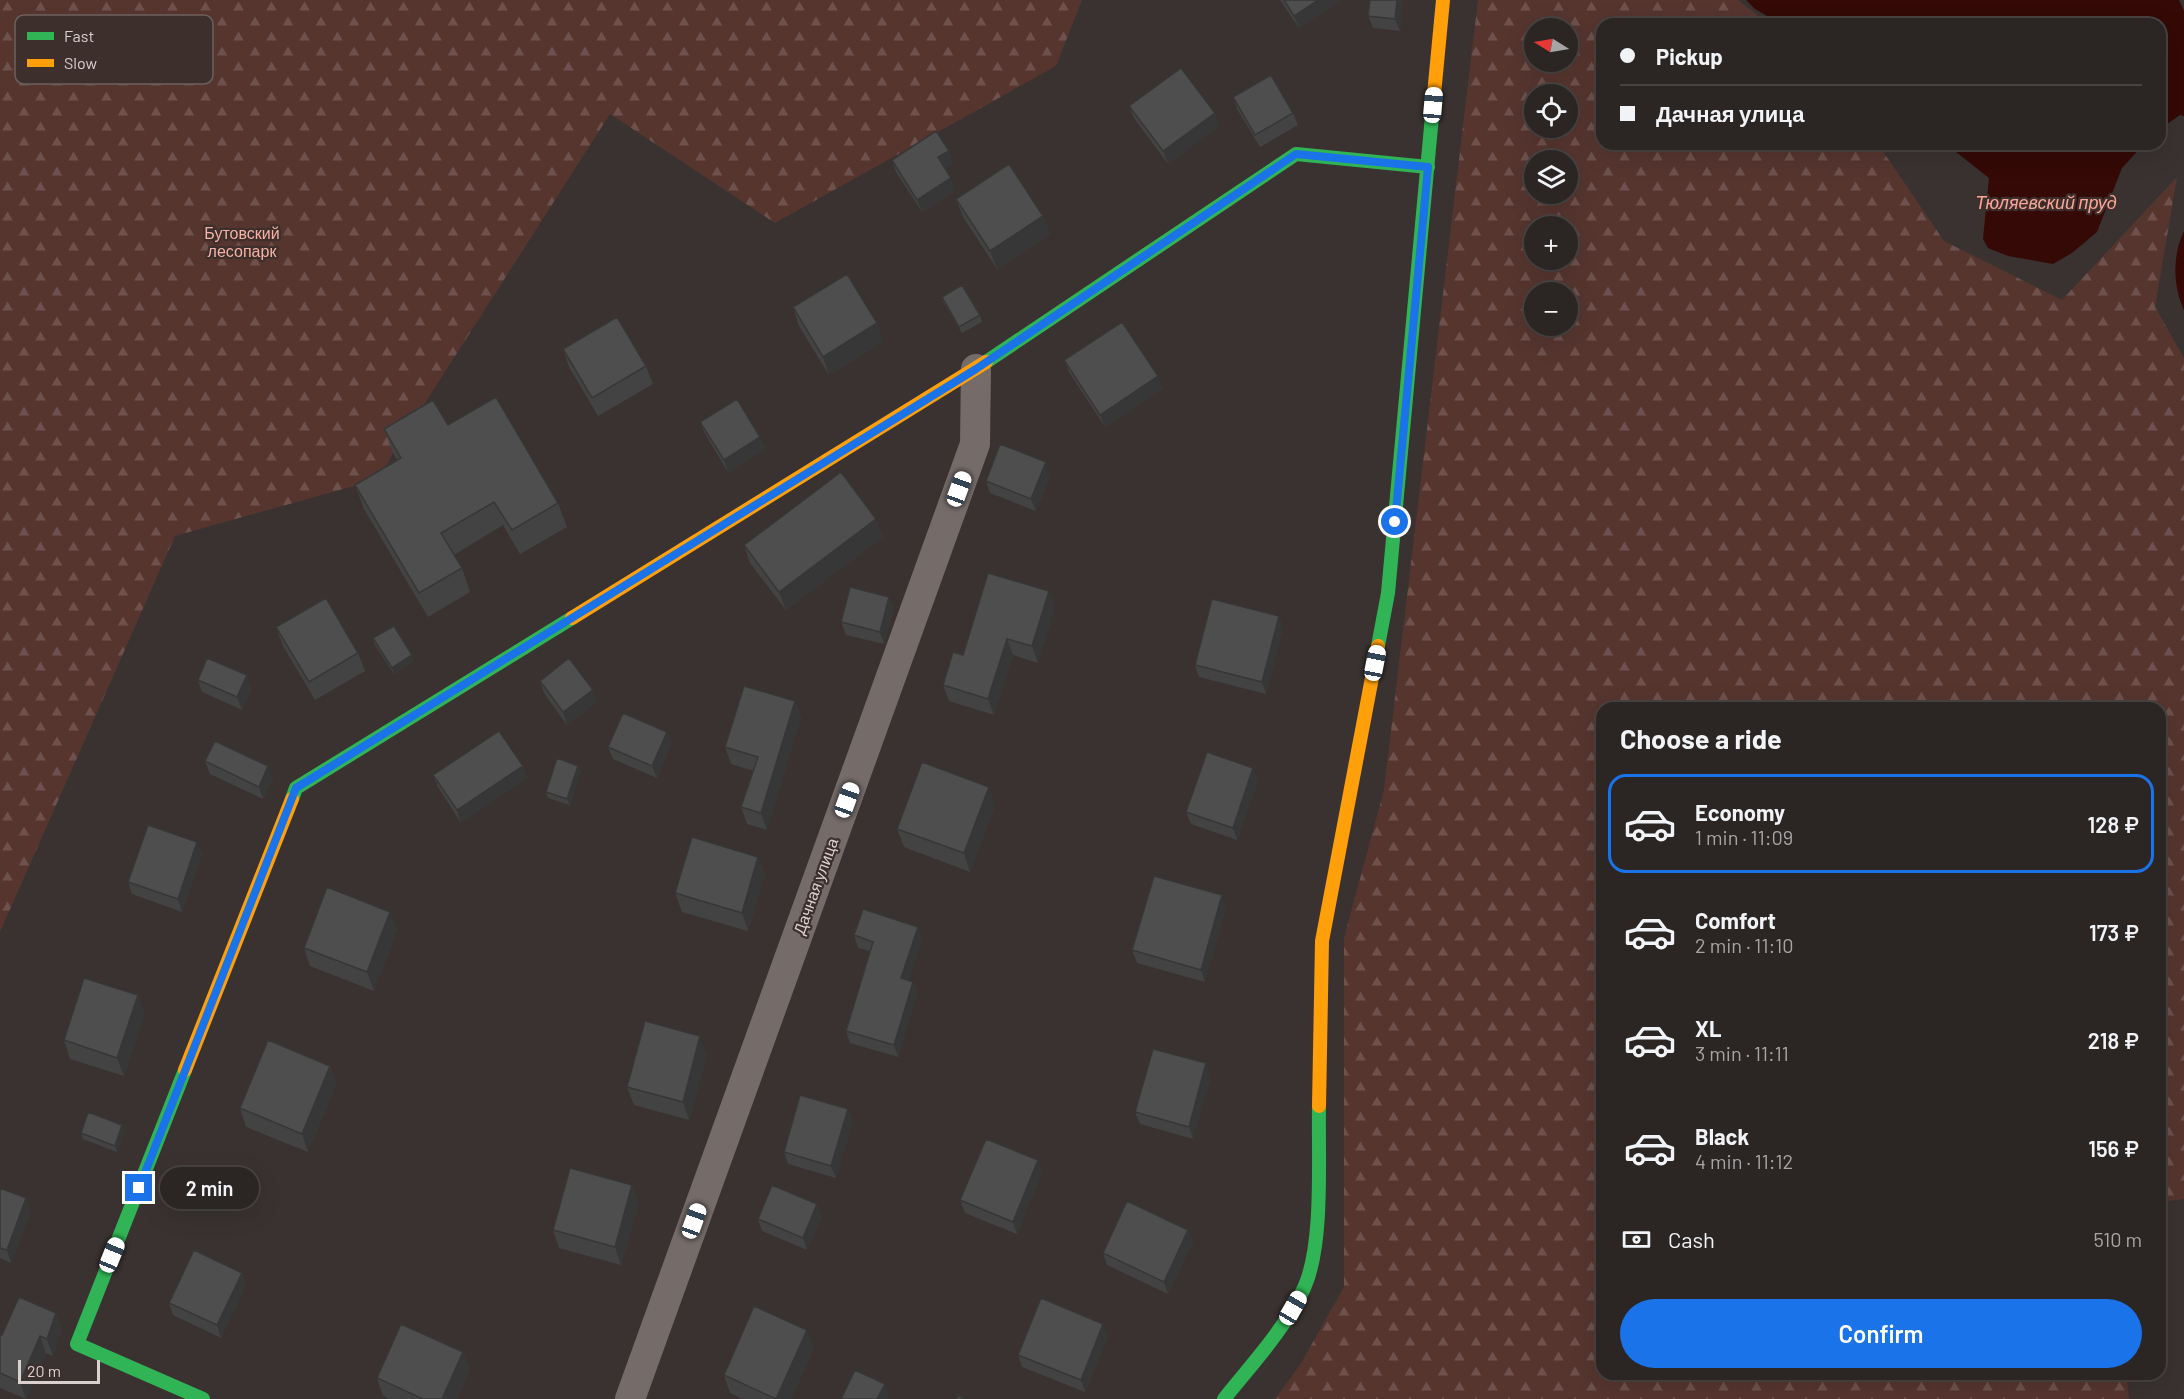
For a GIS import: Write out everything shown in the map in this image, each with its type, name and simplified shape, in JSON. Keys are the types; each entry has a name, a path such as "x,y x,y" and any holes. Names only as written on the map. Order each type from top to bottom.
{"street":[{"path":"1224,1399 1281,1328 1305,1287 1316,1247 1322,941 1388,593 1443,0"},
{"path":"203,1399 77,1344 296,788 976,369 1296,154 1428,167"},
{"name":"Дачная улица","path":"630,1399 975,444 976,369"}],"green space":[{"name":"Бутовский лесопарк","path":"0,0 1082,0 1056,66 775,223 610,114 393,453 364,509 361,484 175,536 0,932"},
{"path":"1478,0 1738,0 1761,18 1596,18 1596,150 1882,150 1944,241 2062,300 2177,177 2155,307 2184,358 2184,1199 2166,1201 2166,702 1596,702 1596,1380 2127,1380 2129,1399 1275,1399 1300,1365 1344,1287 1344,938 1384,790"}],"water":[{"path":"1746,0 2179,0 2184,11 2184,116 2180,115 2166,125 2166,18 1771,18 1755,9"},
{"name":"Тюляевский пруд","path":"1954,150 2138,150 2122,168 2097,232 2072,253 2053,264 2008,256 1988,248 1983,239 1989,178"},
{"path":"2184,231 2184,310 2180,301 2175,271 2177,251"}],"building":[{"path":"1284,0 1318,0 1294,16"},
{"path":"1370,0 1397,0 1395,19 1368,16"},
{"path":"1181,68 1215,113 1163,151 1129,106"},
{"path":"1271,75 1293,113 1255,135 1233,97"},
{"path":"936,131 949,151 938,157 951,178 917,200 892,160"},
{"path":"1009,164 1043,216 990,251 956,199"},
{"path":"847,274 877,323 823,357 793,307"},
{"path":"962,285 980,315 959,327 942,297"},
{"path":"617,317 646,366 592,398 563,349"},
{"path":"1122,322 1158,376 1100,415 1064,360"},
{"path":"496,397 558,503 512,530 494,502 441,533 462,568 419,593 355,485 401,458 384,429 433,400 448,425"},
{"path":"737,399 760,437 724,460 700,422"},
{"path":"1000,444 1046,462 1031,499 986,481"},
{"path":"841,472 876,519 779,592 744,545"},
{"path":"988,573 1049,591 1032,646 1007,639 988,699 943,685 953,652 963,655"},
{"path":"850,587 889,597 880,632 841,622"},
{"path":"326,598 358,653 309,682 276,627"},
{"path":"1212,599 1279,616 1262,682 1195,665"},
{"path":"394,626 412,655 392,668 373,638"},
{"path":"207,658 247,675 237,697 198,680"},
{"path":"569,658 593,690 563,712 540,681"},
{"path":"744,686 795,701 761,813 741,807 758,757 725,747"},
{"path":"623,713 667,732 652,766 608,747"},
{"path":"499,731 523,766 457,810 433,775"},
{"path":"215,741 268,766 259,787 205,761"},
{"path":"1207,752 1253,768 1233,828 1186,812"},
{"path":"557,758 578,766 567,799 546,792"},
{"path":"922,762 989,787 964,853 897,829"},
{"path":"148,825 197,842 178,899 128,882"},
{"path":"692,837 758,857 742,913 675,893"},
{"path":"1154,876 1222,895 1201,970 1132,950"},
{"path":"327,887 390,912 367,972 304,948"},
{"path":"863,909 918,927 901,978 913,982 894,1045 846,1031 873,942 854,935"},
{"path":"84,978 138,995 117,1058 64,1040"},
{"path":"645,1021 700,1036 683,1102 627,1087"},
{"path":"268,1040 330,1066 302,1134 240,1108"},
{"path":"1153,1049 1206,1063 1189,1127 1135,1112"},
{"path":"800,1095 848,1109 831,1166 784,1152"},
{"path":"88,1112 122,1125 115,1146 81,1133"},
{"path":"986,1139 1038,1160 1013,1222 960,1200"},
{"path":"570,1168 632,1185 615,1247 553,1230"},
{"path":"772,1185 817,1204 803,1238 758,1219"},
{"path":"0,1188 26,1198 7,1250 0,1248"},
{"path":"1127,1201 1188,1230 1164,1282 1103,1253"},
{"path":"194,1250 242,1273 217,1325 169,1303"},
{"path":"19,1297 56,1313 47,1339 40,1336 20,1382 0,1373 0,1334 2,1335"},
{"path":"1041,1298 1103,1324 1081,1380 1018,1355"},
{"path":"754,1306 807,1330 776,1399 724,1375"},
{"path":"401,1324 463,1352 442,1399 423,1399 377,1378"},
{"path":"855,1370 885,1384 877,1399 841,1399"}],"traffic: fast":[{"path":"1378,646 1388,593 1433,105"},
{"path":"986,362 1296,154 1428,167"},
{"path":"292,799 296,788 572,618"},
{"path":"185,1070 77,1344 203,1399"},
{"path":"1224,1399 1287,1318 1304,1288 1310,1270 1315,1248 1319,1200 1319,1106"}],"traffic: slow":[{"path":"1433,105 1443,0"},
{"path":"572,618 986,362"},
{"path":"1319,1106 1322,941 1378,646"},
{"path":"185,1070 292,799"}],"route":[{"path":"139,1188 296,788 976,369 1296,154 1428,167 1395,522"}]}
